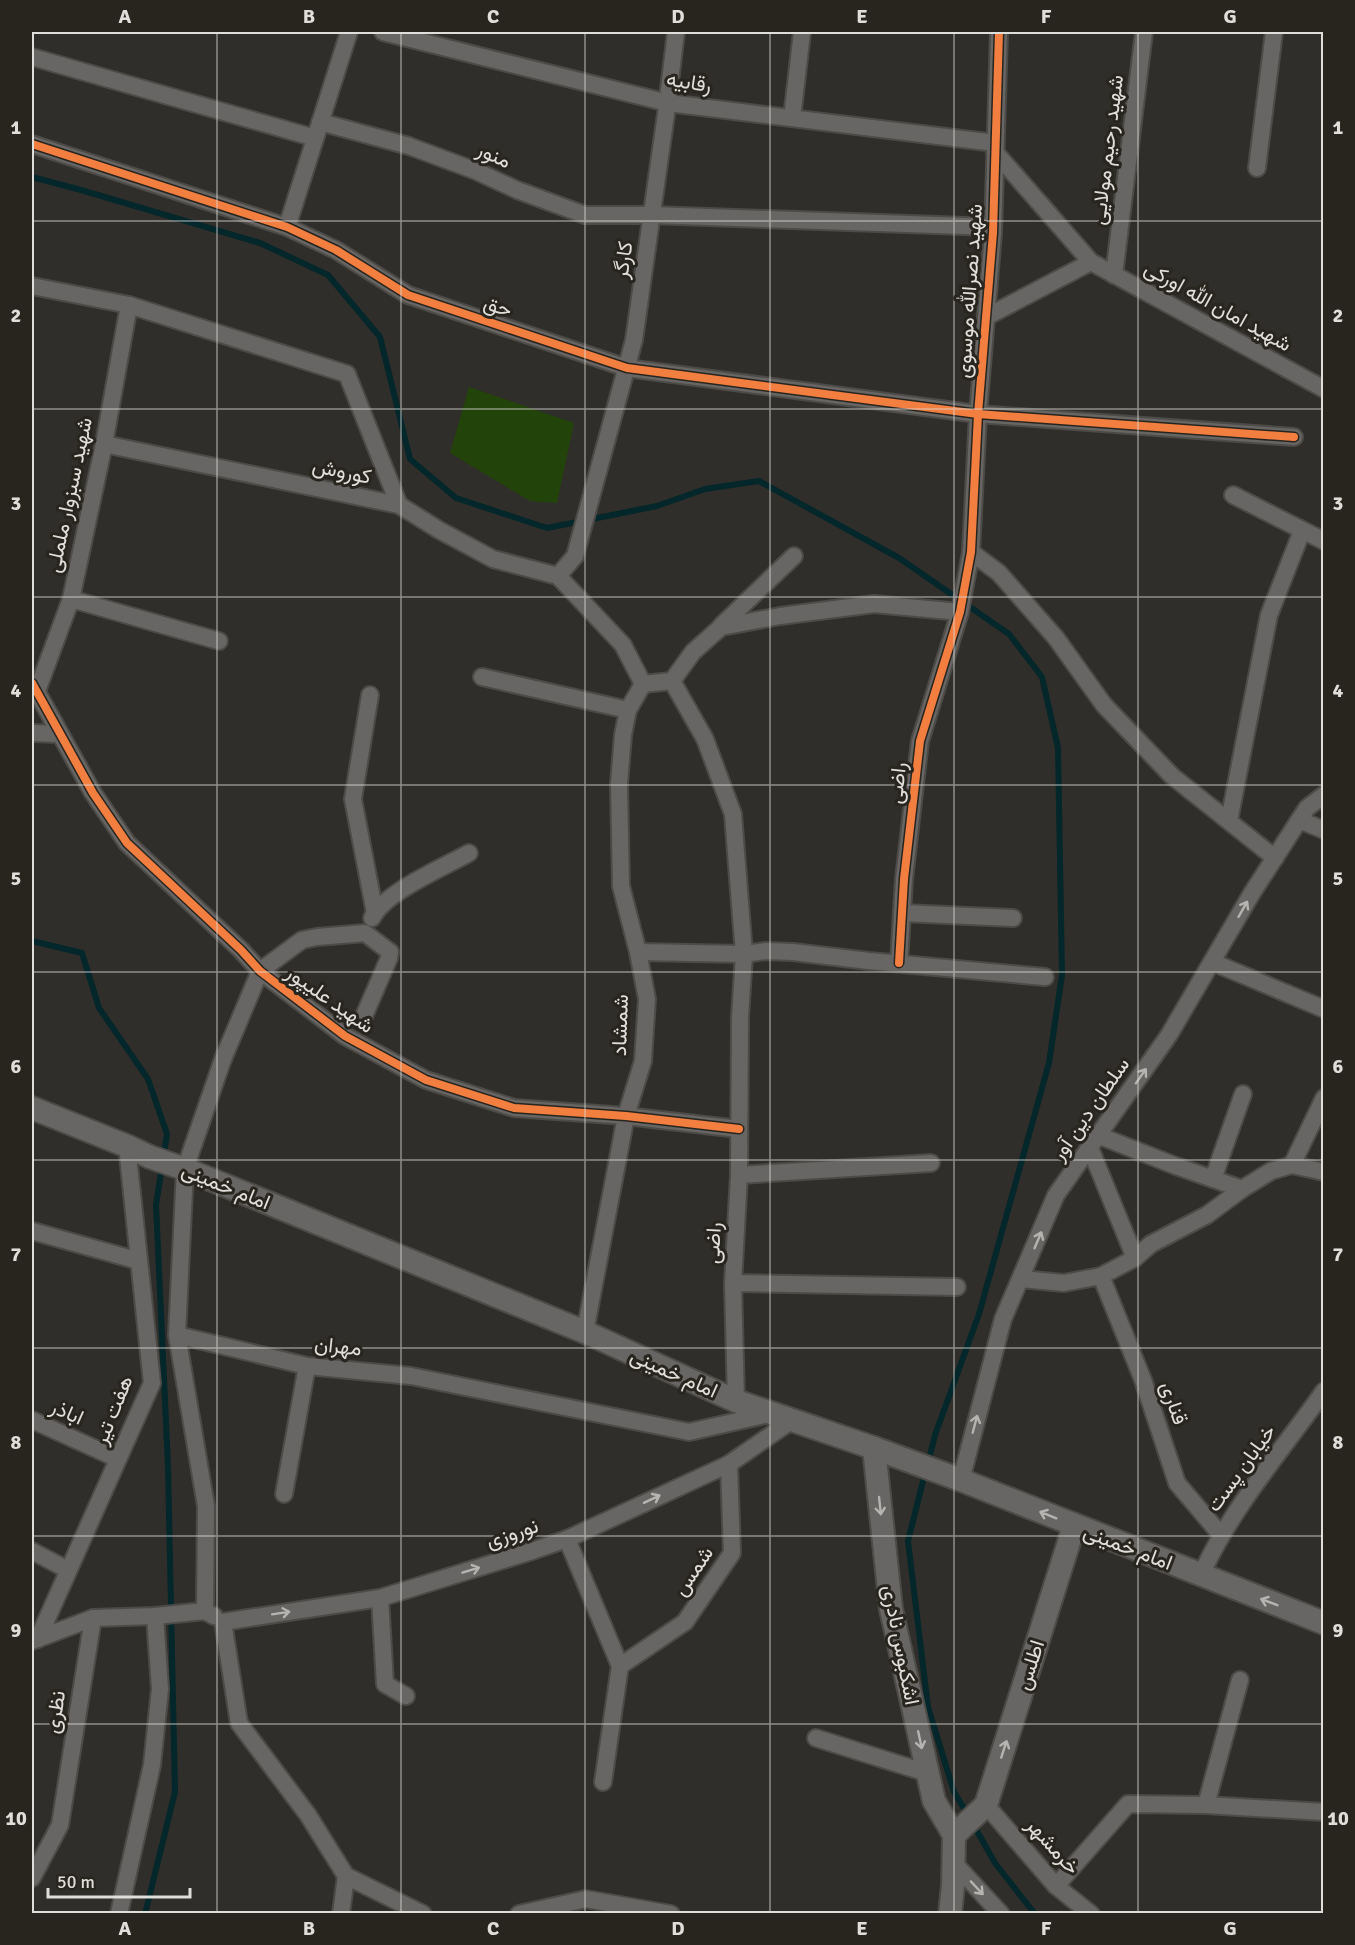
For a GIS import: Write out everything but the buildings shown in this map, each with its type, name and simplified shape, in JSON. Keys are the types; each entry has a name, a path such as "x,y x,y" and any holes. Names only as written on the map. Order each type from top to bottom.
{"main road":[{"name":"امام خمینی","path":"32,1108 585,1332 768,1414 874,1448 961,1480 1323,1623"},
{"name":"اشکبوس نادری","path":"874,1448 891,1609 934,1801 954,1834"},
{"name":"اطلس","path":"986,1805 1074,1526"},
{"path":"950,1914 954,1834 986,1805"}],"street":[{"path":"287,227 349,32"},
{"name":"رقابیه","path":"383,32 668,103 792,118 995,148"},
{"name":"کارگر","path":"558,576 575,556 634,340 676,32"},
{"path":"792,118 802,32"},
{"name":"شهید نصرالله موسوی","path":"971,552 978,414 993,227 999,32"},
{"name":"شهید رحیم مولایی","path":"1114,275 1144,32"},
{"path":"1257,168 1274,32"},
{"name":"منور","path":"32,57 317,130 409,147 585,214 993,227"},
{"name":"حق","path":"32,144 287,227 336,250 408,296 627,368 978,414 1294,437"},
{"name":"شهید امان الله اورکی","path":"995,148 1091,262 1323,389"},
{"path":"986,317 1091,262"},
{"path":"32,286 129,305 347,374 399,505"},
{"name":"شهید سبزوار ململی","path":"34,687 71,599 104,444 129,305"},
{"name":"کوروش","path":"104,444 399,505 493,559 558,576"},
{"path":"1233,495 1323,541"},
{"path":"1228,821 1269,615 1302,531"},
{"path":"971,552 999,573 1056,638 1104,705 1172,776 1275,858"},
{"name":"راضی","path":"899,963 904,879 920,741 960,612 971,552"},
{"path":"558,576 623,645 643,684 672,681 693,652 794,556"},
{"path":"71,599 219,641"},
{"path":"721,627 780,616 874,604 960,612"},
{"path":"482,677 628,710"},
{"name":"راضی","path":"672,681 705,739 733,814 744,954 740,1017 738,1175 733,1282 736,1401"},
{"name":"شمشاد","path":"585,1332 626,1116 643,1061 647,999 621,886 619,784 623,735 628,710 643,684"},
{"name":"شهید علیپور","path":"34,687 93,793 127,843 241,950 260,971 345,1036 426,1080 514,1108 626,1116 739,1129"},
{"path":"370,695 353,799 375,914"},
{"path":"32,733 59,734"},
{"name":"سلطان دین آور","path":"961,1480 1003,1318 1056,1195 1169,1035 1307,808 1323,795"},
{"path":"1299,820 1323,830"},
{"path":"365,933 384,903 469,853"},
{"path":"903,914 1013,918"},
{"path":"205,1611 206,1506 177,1335 181,1167 260,971 303,940 365,933 390,952 364,1016"},
{"path":"638,952 744,954 766,951 793,952 1045,977"},
{"path":"1212,962 1323,1009"},
{"path":"1214,1179 1243,1094"},
{"path":"1292,1165 1323,1098"},
{"path":"1095,1142 1242,1188"},
{"path":"1095,1142 1135,1258"},
{"name":"هفت تیر","path":"35,1640 152,1383 127,1146"},
{"path":"738,1175 932,1163"},
{"path":"1021,1279 1064,1282 1101,1276 1135,1258 1151,1244 1207,1215 1242,1188 1271,1171 1292,1165 1323,1173"},
{"path":"32,1230 139,1261"},
{"name":"قناری","path":"1101,1276 1143,1380 1177,1483 1221,1535"},
{"path":"733,1282 957,1287"},
{"name":"مهران","path":"177,1335 307,1366 411,1376 690,1432 768,1414"},
{"path":"284,1494 307,1366"},
{"name":"خیابان پست","path":"1201,1575 1236,1510 1323,1391"},
{"name":"اباذر","path":"32,1420 118,1459"},
{"name":"نوروزی","path":"223,1622 380,1598 567,1539 729,1464 791,1421"},
{"name":"شمس","path":"620,1666 685,1622 732,1553 729,1464"},
{"path":"567,1539 620,1666 603,1782"},
{"path":"32,1551 68,1570"},
{"path":"380,1598 385,1684 406,1696"},
{"path":"35,1640 93,1618 155,1616 205,1611 223,1622 239,1724 308,1815 346,1876 423,1914"},
{"path":"119,1914 152,1765 160,1689 155,1616"},
{"name":"نظری","path":"32,1878 60,1825 93,1618"},
{"path":"1206,1805 1240,1680"},
{"path":"816,1738 927,1773"},
{"path":"1056,1886 1128,1804 1206,1805 1323,1812"},
{"name":"خرمشهر","path":"986,1805 1056,1886 1091,1914"},
{"path":"953,1862 1001,1914"},
{"path":"341,1914 346,1876"},
{"path":"519,1914 584,1906 670,1914"}],"green space":[{"path":"469,387 574,423 557,503 530,501 450,453"}],"waterway":[{"path":"32,177 260,243 328,275 380,337 410,459 456,498 547,528 657,506 705,489 759,481 899,558 1009,634 1042,677 1058,748 1062,975 1049,1063 979,1314 935,1435 928,1463"},
{"path":"32,941 82,953 99,1008 148,1079 167,1134 156,1205 168,1466 175,1792 145,1914"},
{"path":"925,1473 908,1541 928,1707 954,1792 968,1815"},
{"path":"973,1824 995,1863 1035,1914"}],"cycle path":[{"path":"899,963 904,879 920,741 960,612 971,552 978,414 993,233 999,32"},
{"path":"32,144 287,227 336,250 408,295 627,368 978,414 1294,437"},
{"path":"32,683 93,793 127,843 241,950 260,971 345,1036 426,1080 514,1108 626,1116 739,1129"}]}
